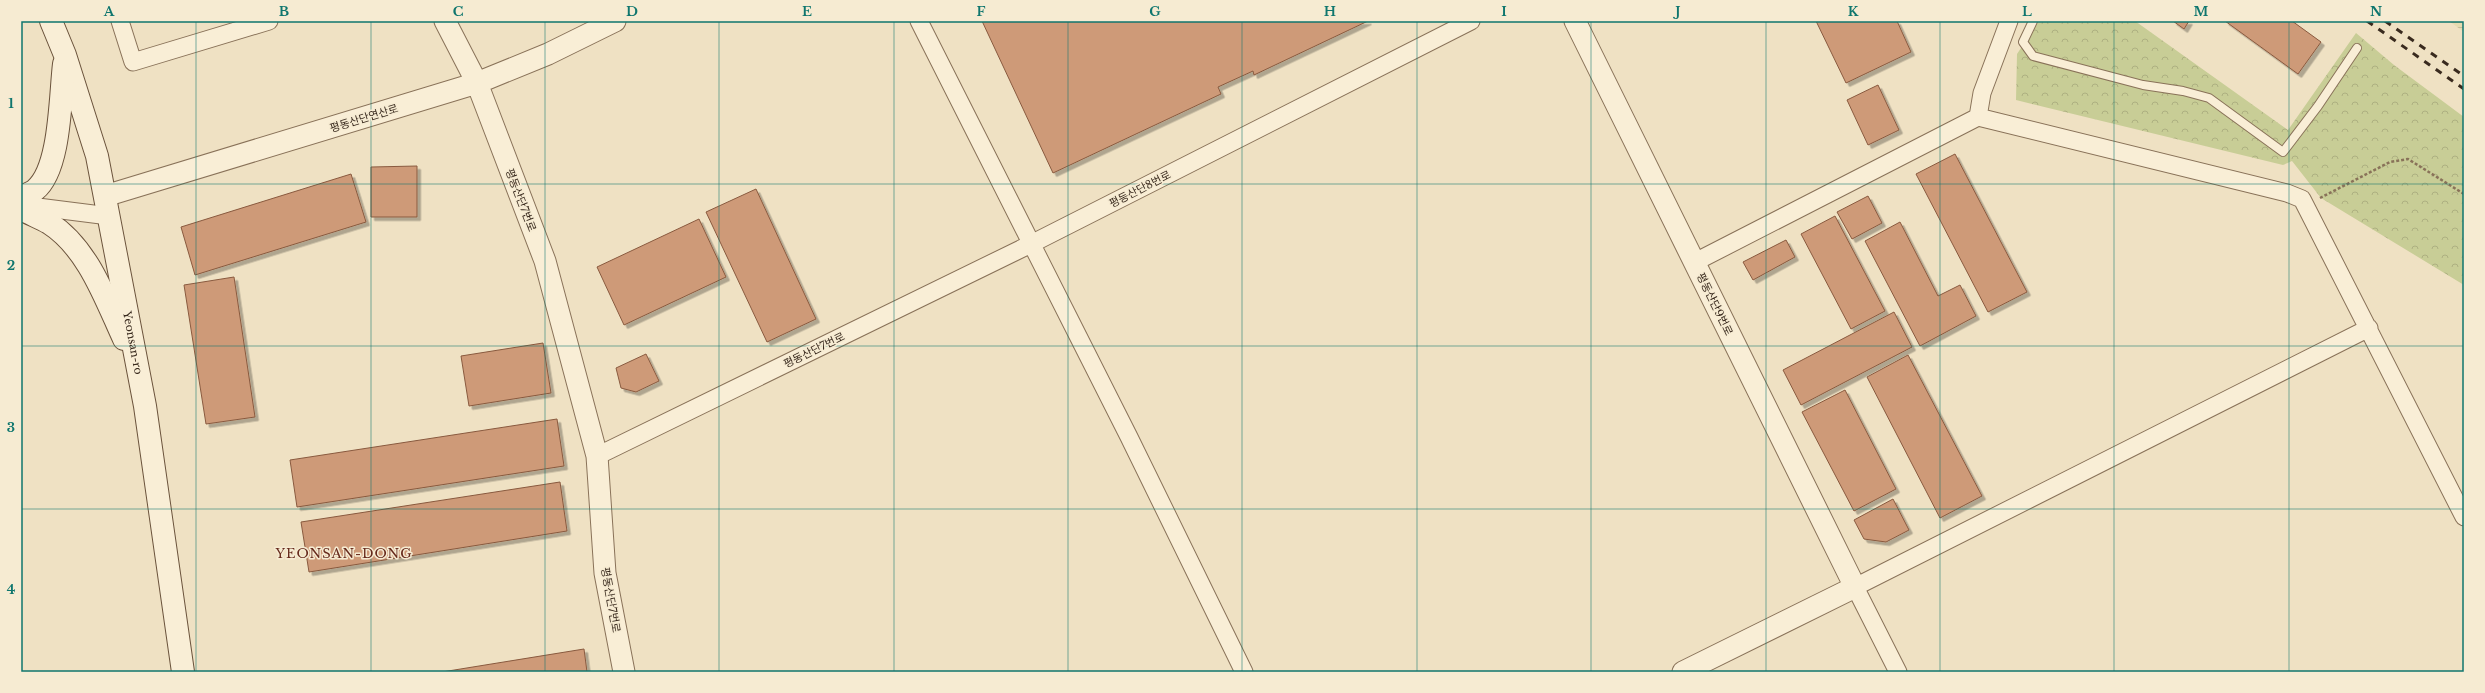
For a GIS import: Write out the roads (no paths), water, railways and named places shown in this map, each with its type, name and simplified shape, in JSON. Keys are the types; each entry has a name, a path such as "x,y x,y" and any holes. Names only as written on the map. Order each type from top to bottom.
{"main road":[{"name":"Yeonsan-ro","path":"50,21 65,55 97,156 139,374 183,672"},
{"path":"21,197 35,189 50,166 56,140 65,55"},
{"path":"21,209 49,223 73,243 103,293 139,374"}],"street":[{"path":"120,21 133,62 269,21"},
{"name":"평동산단7번로","path":"445,21 477,83 545,261 597,456 605,573 624,672"},
{"name":"평동산단연산로","path":"107,206 477,83 548,54 615,21"},
{"path":"919,21 1129,437 1244,672"},
{"name":"평동산단8번로","path":"1031,244 1471,21"},
{"name":"평동산단9번로","path":"1575,21 1855,587"},
{"path":"1978,118 1982,94 2009,21"},
{"path":"1695,262 1978,118 2287,193 2302,199 2306,206 2464,517"},
{"path":"21,205 107,206"},
{"name":"평동산단7번로","path":"597,456 1031,244"},
{"path":"1683,672 2369,328"},
{"path":"1855,587 1898,672"}],"lane":[{"path":"2033,21 2023,42 2033,56 2143,85 2183,91 2209,98 2283,152 2318,106 2357,48"}],"railway":[{"path":"2367,21 2464,89"},
{"path":"2385,21 2464,76"}],"district":[{"name":"YEONSAN-DONG","path":"344,553"}]}
